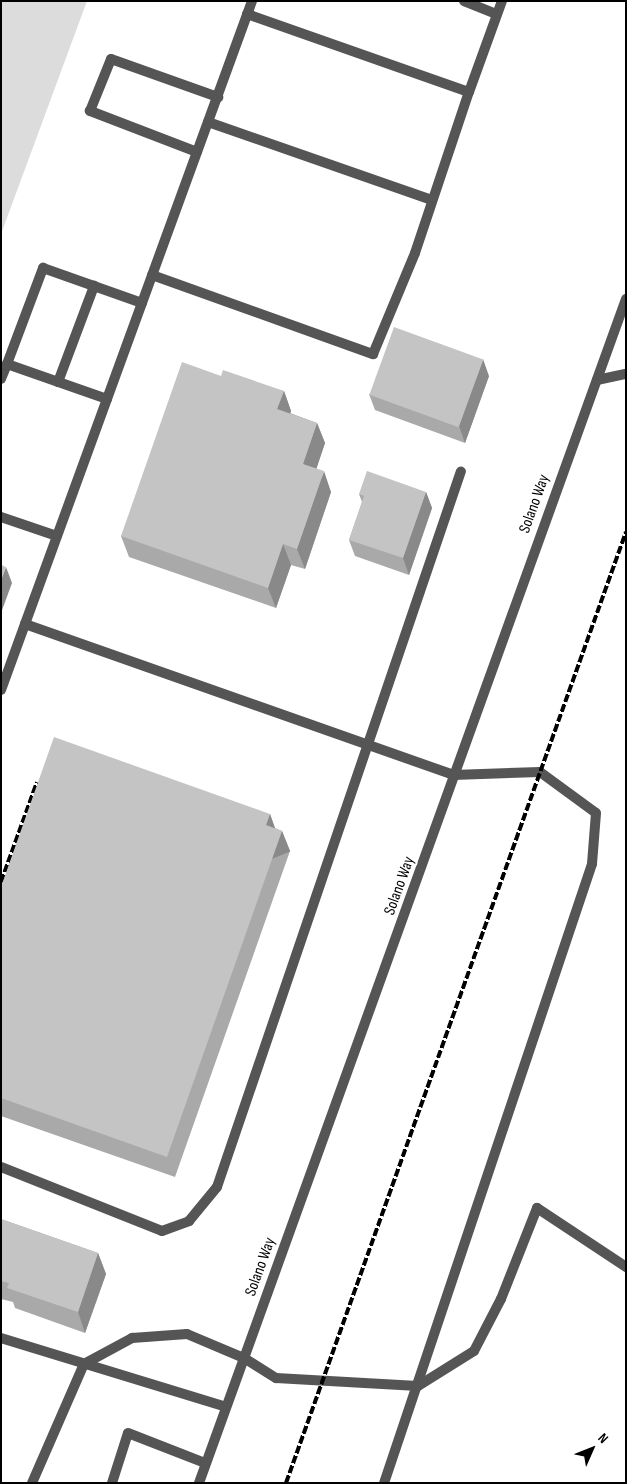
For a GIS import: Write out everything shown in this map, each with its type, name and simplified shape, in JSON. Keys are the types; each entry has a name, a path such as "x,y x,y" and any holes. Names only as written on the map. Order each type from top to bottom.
{"street":[{"path":"1,689 252,1"},
{"path":"464,1 497,14"},
{"path":"152,275 373,354 415,253 502,1"},
{"path":"248,14 469,92"},
{"path":"197,152 90,111 110,59 218,96"},
{"path":"208,122 432,200"},
{"path":"1,379 43,268 142,304"},
{"path":"58,382 94,286"},
{"name":"Solano Way","path":"199,1483 428,852 452,774 626,299"},
{"path":"6,364 107,399"},
{"path":"597,380 626,374"},
{"path":"1,1167 162,1231 189,1221 217,1187 461,471"},
{"path":"1,517 57,536"},
{"path":"25,624 452,774 540,772 596,813 592,864 384,1483"},
{"path":"32,1483 84,1364 132,1338 187,1334 244,1358 276,1378 418,1386 474,1350 501,1299 537,1208 626,1267"},
{"path":"1,1338 226,1407"},
{"path":"112,1483 128,1433 205,1463"}],"shaded area":[{"path":"1,1 87,1 1,234"}],"building":[{"path":"394,327 483,359 459,427 369,395"},
{"path":"182,362 221,376 223,370 284,391 277,409 317,423 303,464 324,471 297,549 283,544 268,588 121,536"},
{"path":"367,471 426,492 403,558 349,540 364,496 359,494"},
{"path":"1,565 6,567 1,580"},
{"path":"54,737 270,814 266,825 282,831 167,1157 1,1098 1,887"},
{"path":"1,1219 98,1253 78,1312 7,1288 9,1283 1,1281"}],"railway":[{"path":"286,1483 626,532"},
{"path":"1,882 37,782"}]}
